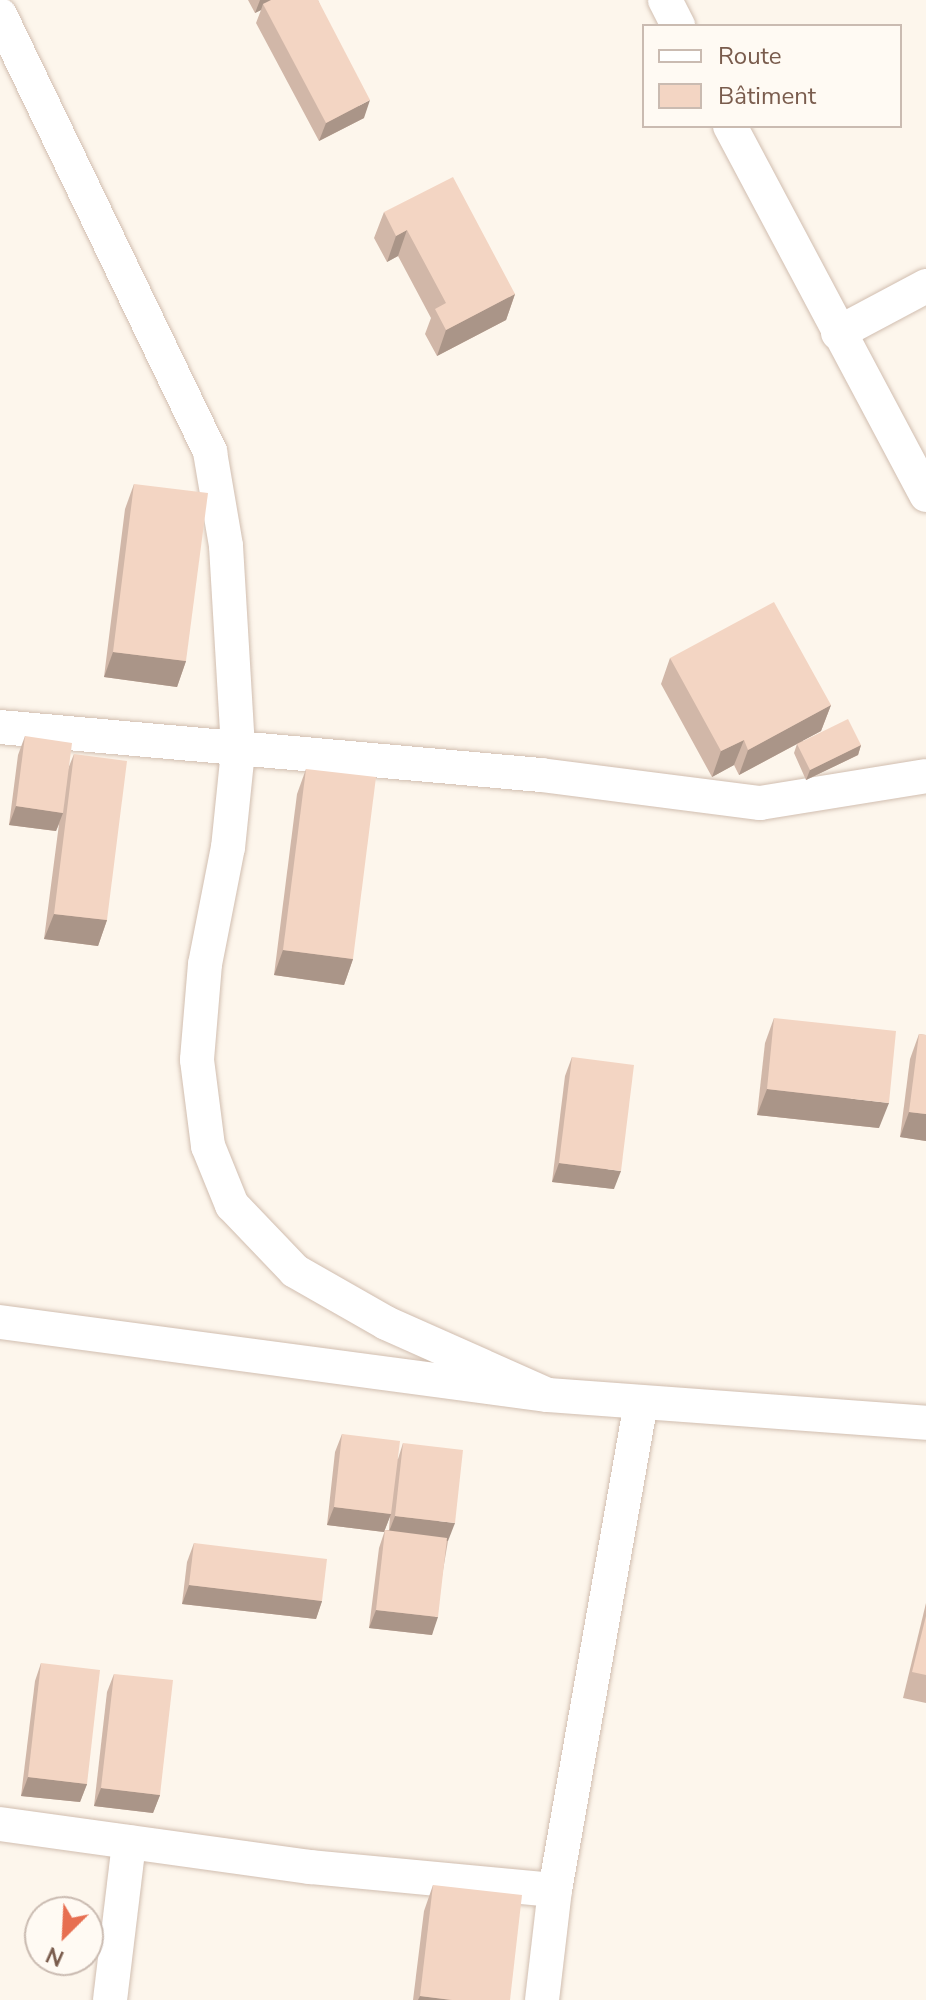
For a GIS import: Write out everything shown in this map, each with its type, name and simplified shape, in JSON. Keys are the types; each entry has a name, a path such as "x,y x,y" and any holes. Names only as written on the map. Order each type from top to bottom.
{"street":[{"path":"665,0 677,24"},
{"path":"0,15 210,452 226,546 238,751 228,847 205,964 197,1060 208,1146 232,1205 295,1271 386,1323 548,1395"},
{"path":"731,128 926,495"},
{"path":"838,333 926,286"},
{"path":"0,727 238,751 541,775 760,803 926,776"},
{"path":"0,1322 548,1395 926,1423"},
{"path":"542,2000 555,1890 641,1404"},
{"path":"0,1824 310,1867 555,1890"},
{"path":"110,2000 129,1842"}],"building":[{"path":"271,0 318,0 370,100 326,123 263,4"},
{"path":"453,177 515,294 446,330 435,309 446,303 407,230 396,236 384,212"},
{"path":"134,484 208,493 186,661 113,652"},
{"path":"774,602 831,705 748,750 744,740 721,751 670,658"},
{"path":"848,719 861,745 810,770 797,744"},
{"path":"25,736 72,743 63,813 16,806"},
{"path":"74,754 127,761 107,920 54,914"},
{"path":"306,769 376,777 353,959 283,950"},
{"path":"774,1018 896,1031 889,1103 767,1089"},
{"path":"919,1034 926,1035 926,1114 909,1112"},
{"path":"572,1057 634,1065 621,1171 559,1163"},
{"path":"342,1434 400,1441 391,1514 334,1507"},
{"path":"403,1443 463,1450 455,1523 395,1516"},
{"path":"385,1530 447,1538 438,1617 376,1610"},
{"path":"194,1543 327,1559 322,1601 189,1585"},
{"path":"926,1616 926,1675 912,1672"},
{"path":"41,1663 100,1670 87,1784 28,1777"},
{"path":"114,1674 173,1680 160,1795 101,1788"},
{"path":"433,1885 522,1895 510,2000 452,2000 420,1996"}]}
